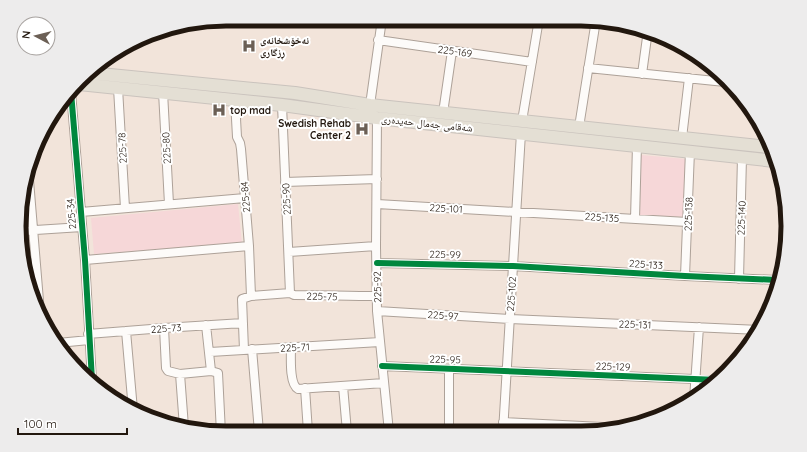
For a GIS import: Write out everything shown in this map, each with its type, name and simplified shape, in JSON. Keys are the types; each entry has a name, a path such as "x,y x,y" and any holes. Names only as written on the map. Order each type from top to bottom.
{"main road":[{"name":"شەقامی جەمال حەیدەری","path":"95,75 111,83 163,92 282,105 377,118 522,127 579,127 690,151 769,160"},
{"name":"شەقامی جەمال حەیدەری","path":"86,84 111,83 295,93 370,105 443,113 522,127 645,142 682,138 765,147"}],"street":[{"path":"370,105 381,26"},
{"name":"225-102","path":"503,426 522,127 538,26"},
{"path":"579,127 595,26"},
{"path":"642,74 647,38"},
{"name":"225-169","path":"378,40 532,62"},
{"path":"443,113 452,51"},
{"path":"588,68 718,81"},
{"path":"682,138 688,78"},
{"name":"225-78","path":"111,83 125,208"},
{"name":"225-80","path":"163,92 169,204"},
{"name":"225-34","path":"72,99 85,260 92,374"},
{"name":"225-84","path":"235,100 237,138 240,142 249,246 248,297 242,299 243,323 258,426"},
{"name":"225-90","path":"282,105 290,293"},
{"name":"225-92","path":"377,118 377,311 388,426"},
{"path":"635,220 645,142"},
{"name":"225-138","path":"685,276 690,151"},
{"name":"225-140","path":"739,279 742,157"},
{"path":"285,182 377,179"},
{"path":"30,189 38,295"},
{"path":"81,212 244,198"},
{"name":"225-101","path":"376,204 516,212"},
{"name":"225-135","path":"516,212 688,222"},
{"path":"26,231 82,227"},
{"path":"85,260 249,246"},
{"path":"289,252 376,246"},
{"name":"225-99","path":"377,263 513,266"},
{"name":"225-133","path":"513,266 773,280"},
{"name":"225-75","path":"248,297 290,293 294,296 377,296"},
{"name":"225-97","path":"377,311 510,319"},
{"name":"225-131","path":"510,319 752,330"},
{"name":"225-73","path":"63,342 126,331 243,323"},
{"path":"206,325 211,372"},
{"path":"695,390 699,327"},
{"path":"164,328 166,368 168,371 180,374 218,373 221,426"},
{"path":"126,331 132,402"},
{"name":"225-71","path":"210,352 380,342"},
{"path":"291,347 292,382 295,387 301,388 384,383"},
{"name":"225-95","path":"382,366 506,371"},
{"path":"449,369 449,426"},
{"name":"225-129","path":"506,371 709,380"},
{"path":"180,374 184,421"},
{"path":"343,386 346,426"},
{"path":"301,388 307,426"},
{"path":"503,422 582,426"}],"shaded area":[{"path":"641,155 686,159 684,217 640,215"},
{"path":"238,204 242,243 94,254 91,218"}],"cycle path":[{"path":"72,99 85,260 92,374"},
{"path":"377,263 513,266 773,280"},
{"path":"382,366 709,380"}],"place":[{"name":"نەخۆشخانەی ڕزگاری","path":"249,46"},
{"name":"top mad","path":"219,110"},
{"name":"Swedish Rehab Center 2","path":"362,129"}]}
